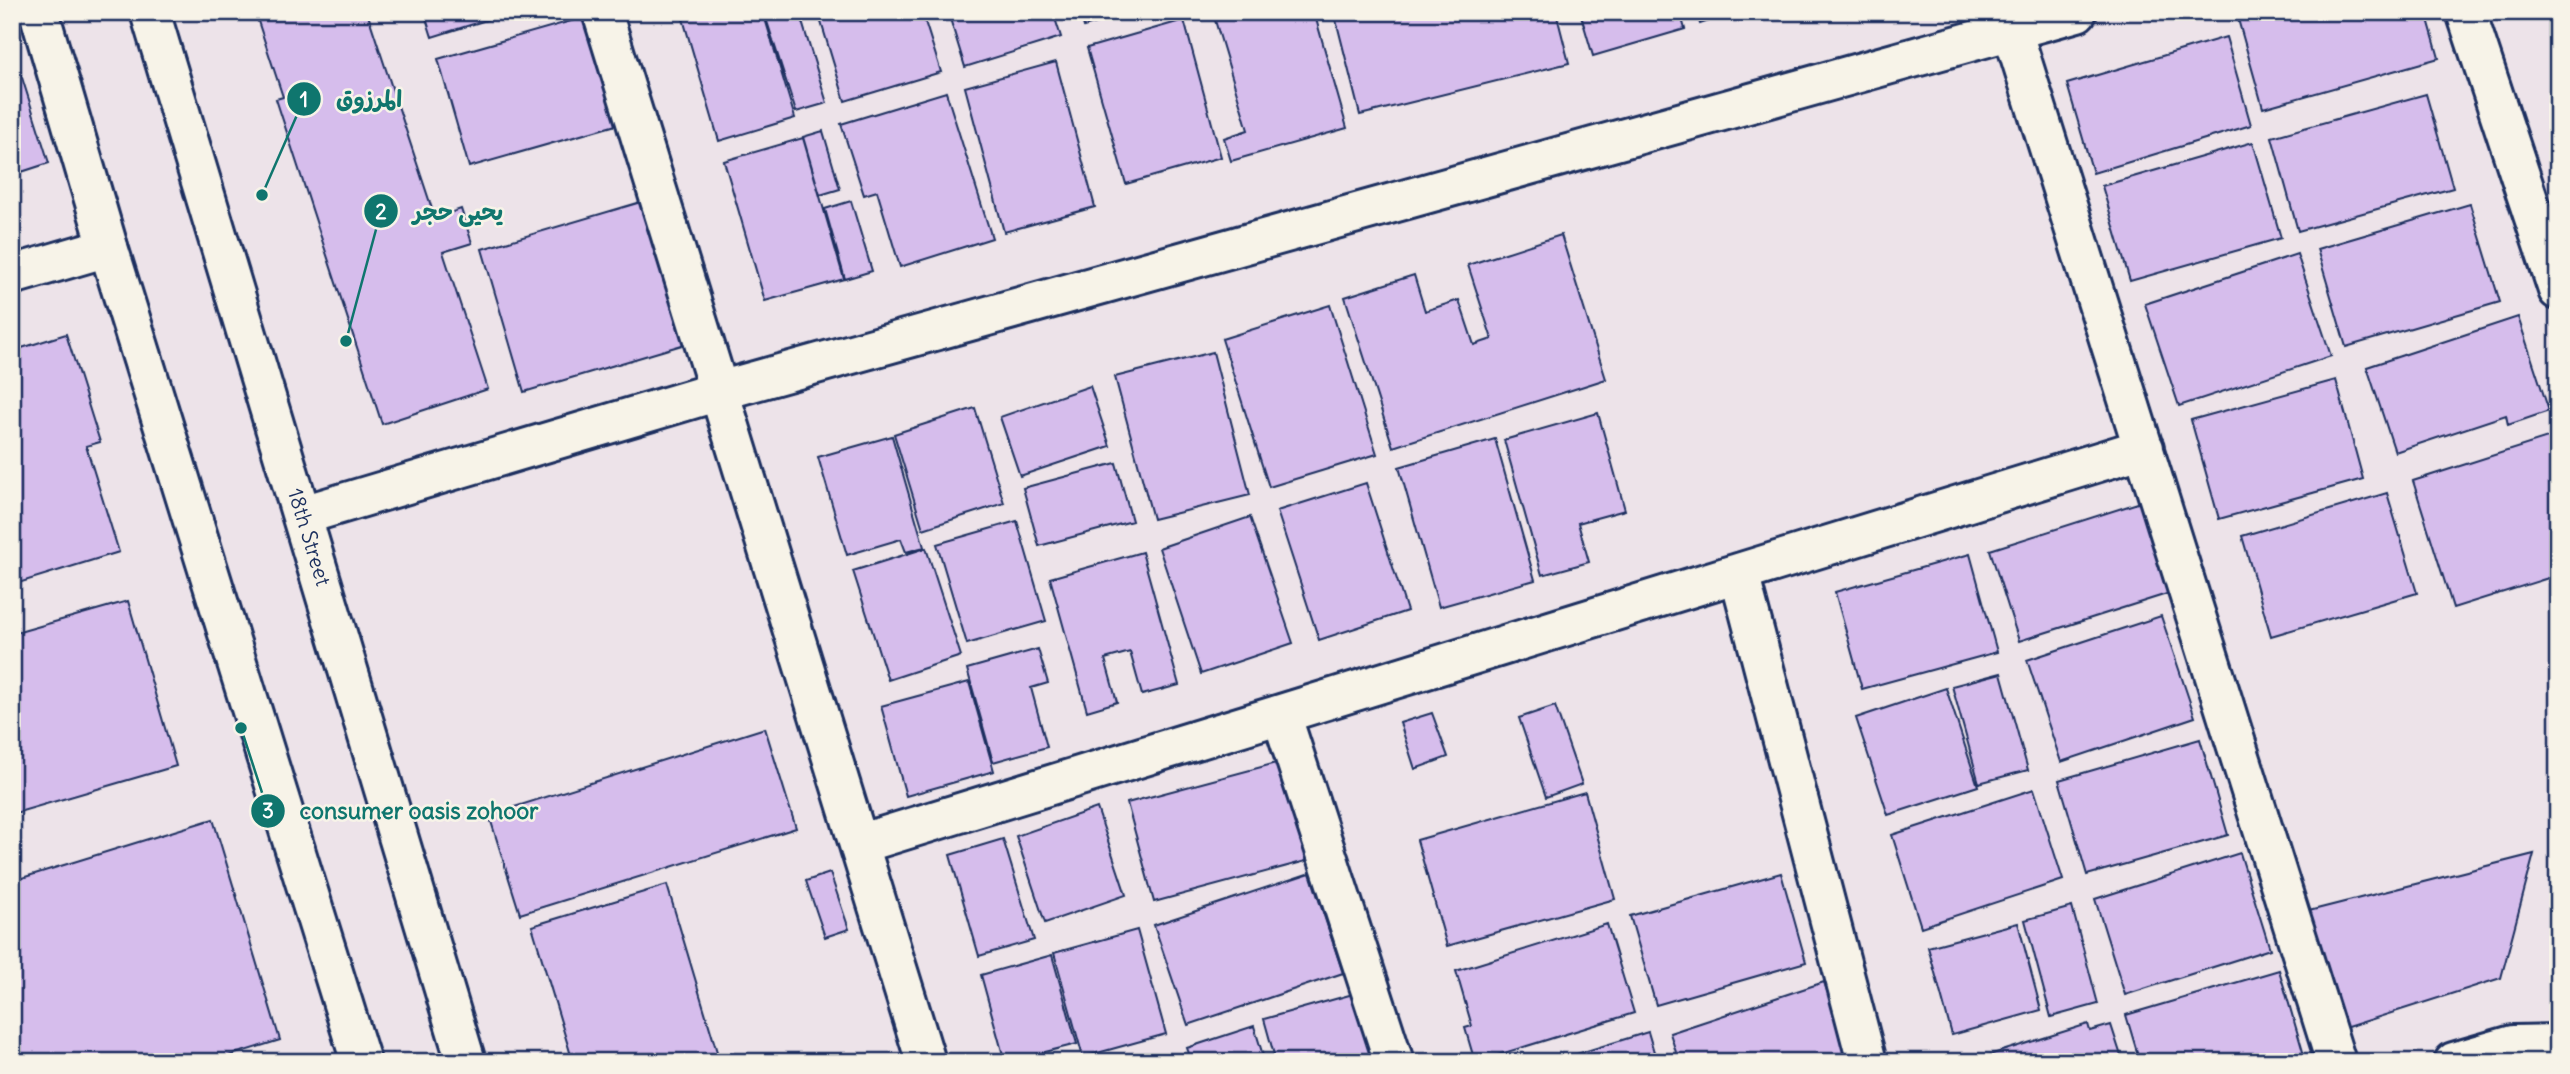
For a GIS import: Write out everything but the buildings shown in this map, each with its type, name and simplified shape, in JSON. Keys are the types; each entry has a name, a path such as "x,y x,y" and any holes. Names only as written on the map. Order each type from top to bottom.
{"street":[{"path":"39,12 108,247 361,1062"},
{"name":"18th Street","path":"150,12 466,1062"},
{"path":"603,12 926,1062"},
{"path":"303,515 719,391 2077,12"},
{"path":"2466,12 2558,290"},
{"path":"2012,30 2336,1062"},
{"path":"12,275 108,247"},
{"path":"859,844 2144,448"},
{"path":"1739,573 1867,1062"},
{"path":"1281,713 1394,1062"},
{"path":"2454,1062 2513,1045 2558,1044"}],"place":[{"name":"المرزوق","path":"262,195"},
{"name":"يحيى حجر","path":"346,341"},
{"name":"consumer oasis zohoor","path":"241,728"}]}
